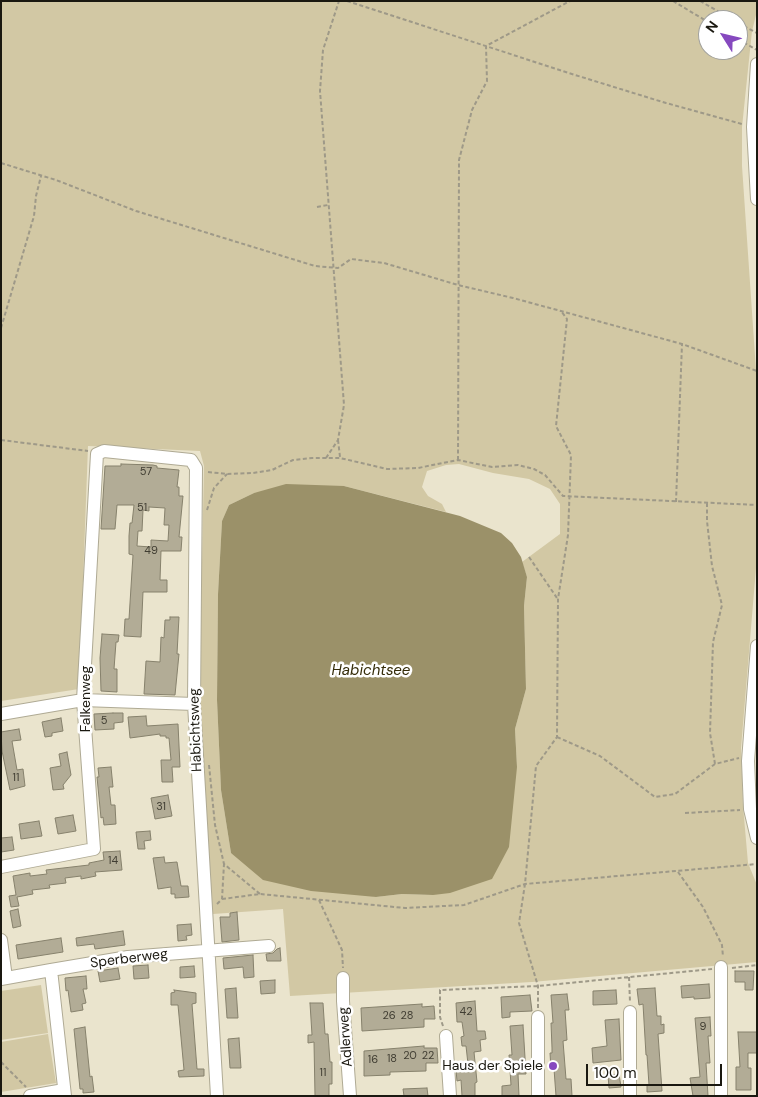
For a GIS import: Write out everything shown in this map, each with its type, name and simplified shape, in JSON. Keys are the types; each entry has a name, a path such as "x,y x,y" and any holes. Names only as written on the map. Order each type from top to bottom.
{"street":[{"path":"757,64 753,127 757,199"},
{"path":"98,454 104,451 190,460 196,468"},
{"name":"Falkenweg","path":"1,867 94,849 83,700 98,454"},
{"name":"Habichtsweg","path":"196,468 194,704 217,1096"},
{"path":"757,646 748,756 757,838"},
{"path":"1,714 83,700 194,704"},
{"path":"1,940 4,979"},
{"name":"Sperberweg","path":"4,979 128,957 269,946"},
{"path":"721,968 721,1096"},
{"path":"28,1092 64,1093 51,970"},
{"name":"Adlerweg","path":"343,978 350,1096"},
{"path":"630,1012 630,1096"},
{"path":"538,1017 538,1096"},
{"path":"446,1036 450,1096"}],"path":[{"path":"339,1 324,50 320,91 344,405 338,440 340,458"},
{"path":"347,1 666,103 753,127"},
{"path":"486,46 570,1"},
{"path":"673,1 698,16"},
{"path":"700,1 716,10"},
{"path":"458,460 459,160 472,110 487,81 486,46"},
{"path":"1,163 56,180 136,211 315,266 338,268 351,259 384,263 458,285 561,310 682,344 757,372"},
{"path":"1,328 34,216 41,176"},
{"path":"317,207 328,205"},
{"path":"538,1017 538,986 519,923 525,884 536,766 557,737 558,599 568,535 571,455 556,426 567,319 561,310"},
{"path":"676,502 682,344"},
{"path":"1,440 98,454"},
{"path":"326,458 338,440"},
{"path":"196,468 208,472 226,474 272,470 293,460 326,458 340,458 387,469 418,468 458,460 492,467 518,465 534,468 545,475 563,496 757,505"},
{"path":"207,512 208,503 214,488 226,474"},
{"path":"707,503 712,566 722,605 713,642 710,733 715,764"},
{"path":"529,557 558,599"},
{"path":"557,737 600,756 655,797 675,794 715,764 748,756"},
{"path":"208,756 214,825 224,864 222,899 260,894 405,908 464,905 525,884 757,864"},
{"path":"685,813 754,808"},
{"path":"224,864 260,894"},
{"path":"678,872 703,907 722,945 724,961 721,968"},
{"path":"319,900 328,924 342,950 343,978"},
{"path":"446,1036 440,1017 440,990 538,986 757,965"},
{"path":"629,977 630,1012"},
{"path":"1,1062 28,1092"}],"shaded area":[{"path":"1,1 757,1 742,127 742,166 757,385 757,556 741,748 743,806 748,863 757,885 757,962 532,982 290,996 283,909 213,914 208,875 199,704 204,466 200,451 88,446 79,689 1,701","holes":["459,464 493,473 529,479 550,489 560,504 560,534 522,562 527,577 524,606 526,689 515,729 517,767 433,895 402,894 376,897 231,853 221,790 217,700 218,594 222,521 229,505 254,493 344,486 446,512 442,504 428,496 422,487 427,471 446,465"]},
{"path":"41,985 48,1033 1,1040 1,991"},
{"path":"48,1034 56,1083 1,1092 1,1042"}],"water":[{"name":"Habichtsee","path":"286,484 344,486 460,516 501,533 512,543 521,557 527,577 524,606 526,689 515,729 517,767 509,847 492,879 450,893 433,895 402,894 376,897 311,891 263,880 231,853 221,790 217,700 218,594 222,521 229,505 254,493"}],"building":[{"path":"121,464 153,465 157,466 157,468 179,470 177,487 179,487 179,496 183,496 179,537 182,537 181,551 161,551 160,580 167,580 167,592 143,592 141,637 124,636 125,619 129,619 133,555 129,554 129,536 134,505 117,505 115,529 101,529 105,466 121,466","holes":["149,507 165,508 164,525 169,525 168,541 151,540 151,547 137,546 138,531 142,531 143,510 149,511"]},
{"path":"170,617 179,617 177,654 179,654 175,695 144,694 146,661 160,662 161,637 164,638 165,620 170,620"},
{"path":"102,634 119,635 118,642 116,642 114,669 117,669 117,692 101,691 100,658"},
{"path":"123,713 123,722 114,723 114,729 95,730 94,714"},
{"path":"146,716 147,726 178,724 180,767 172,767 173,782 162,782 161,760 171,760 169,738 160,736 160,734 130,738 128,717"},
{"path":"61,718 63,731 52,733 52,736 45,737 42,722"},
{"path":"19,729 21,740 12,741 17,770 23,769 25,786 10,790 2,751 1,732"},
{"path":"67,752 71,775 63,785 64,789 53,790 50,768 61,766 59,754"},
{"path":"111,767 113,787 109,787 111,805 115,805 116,824 104,825 103,817 101,818 97,777 99,777 98,768"},
{"path":"168,795 172,816 155,819 151,798"},
{"path":"73,815 76,831 58,834 55,818"},
{"path":"39,821 42,836 21,839 19,824"},
{"path":"150,831 151,840 144,841 145,849 138,849 136,832"},
{"path":"12,837 14,850 1,852 1,838"},
{"path":"120,851 122,870 95,872 96,876 81,879 81,876 65,878 66,883 49,885 50,888 32,890 33,894 17,897 19,906 11,907 9,896 16,895 13,876 30,873 30,876 47,874 46,870 89,865 89,863 104,860 103,852"},
{"path":"164,857 165,863 177,862 181,886 188,886 189,897 175,898 175,894 171,894 171,887 158,889 153,858"},
{"path":"18,909 21,926 13,928 10,911"},
{"path":"237,912 239,940 222,942 220,917 230,917 230,913"},
{"path":"191,924 192,935 186,936 187,940 178,941 177,925"},
{"path":"123,931 125,945 95,949 94,944 77,946 76,938"},
{"path":"61,938 63,952 18,959 16,945"},
{"path":"280,948 281,961 267,961 266,954 273,953"},
{"path":"253,955 254,977 244,978 243,967 224,969 223,958"},
{"path":"148,965 149,978 134,979 133,966"},
{"path":"194,966 195,977 180,978 180,967"},
{"path":"118,968 120,979 100,982 98,971"},
{"path":"735,971 754,971 753,990 745,990 745,982 735,982"},
{"path":"86,976 87,989 83,989 86,1003 82,1004 83,1010 71,1012 65,978"},
{"path":"275,980 275,993 261,994 260,981"},
{"path":"709,984 710,998 682,998 681,986"},
{"path":"236,988 238,1018 227,1018 225,989"},
{"path":"655,988 657,1016 661,1016 661,1025 664,1024 664,1033 658,1034 662,1091 647,1092 647,1085 649,1085 643,1004 639,1005 637,989"},
{"path":"174,990 196,993 196,1003 192,1004 197,1069 204,1069 204,1076 179,1077 178,1071 184,1070 178,1005 171,1005 171,993 175,992"},
{"path":"616,990 617,1004 593,1005 593,991"},
{"path":"567,994 569,1010 565,1010 567,1040 563,1041 566,1079 571,1079 572,1096 556,1096 554,1069 551,1069 550,1053 552,1053 551,1023 553,1023 551,995"},
{"path":"530,995 532,1011 510,1012 510,1017 502,1018 501,997"},
{"path":"475,1001 477,1031 485,1031 486,1039 480,1040 481,1051 474,1052 477,1082 475,1083 475,1096 462,1096 461,1080 457,1081 456,1070 459,1070 458,1065 468,1064 466,1046 462,1046 461,1037 464,1036 462,1022 457,1022 456,1003"},
{"path":"310,1003 323,1003 325,1034 328,1034 330,1062 332,1062 332,1084 329,1084 329,1096 315,1096 314,1042 308,1043 308,1035 312,1035"},
{"path":"422,1004 422,1007 434,1006 435,1019 424,1019 424,1027 362,1031 361,1008"},
{"path":"710,1017 711,1036 708,1036 710,1063 706,1063 708,1096 693,1096 690,1078 700,1077 695,1018"},
{"path":"619,1019 621,1060 593,1063 592,1048 607,1046 605,1020"},
{"path":"523,1025 526,1074 518,1074 519,1096 502,1096 502,1086 511,1085 509,1055 512,1055 510,1026"},
{"path":"85,1027 90,1077 92,1076 94,1092 83,1093 83,1089 80,1089 74,1029"},
{"path":"738,1032 757,1032 757,1053 748,1053 748,1068 751,1068 751,1090 736,1090 736,1067 740,1067"},
{"path":"239,1038 241,1068 230,1068 228,1039"},
{"path":"424,1046 424,1048 437,1048 438,1063 426,1063 426,1071 390,1072 390,1075 364,1076 364,1051"},
{"path":"619,1074 621,1087 609,1088 608,1075"},
{"path":"427,1088 428,1096 404,1096 403,1089"}],"place":[{"name":"Haus der Spiele","path":"553,1066"}]}
